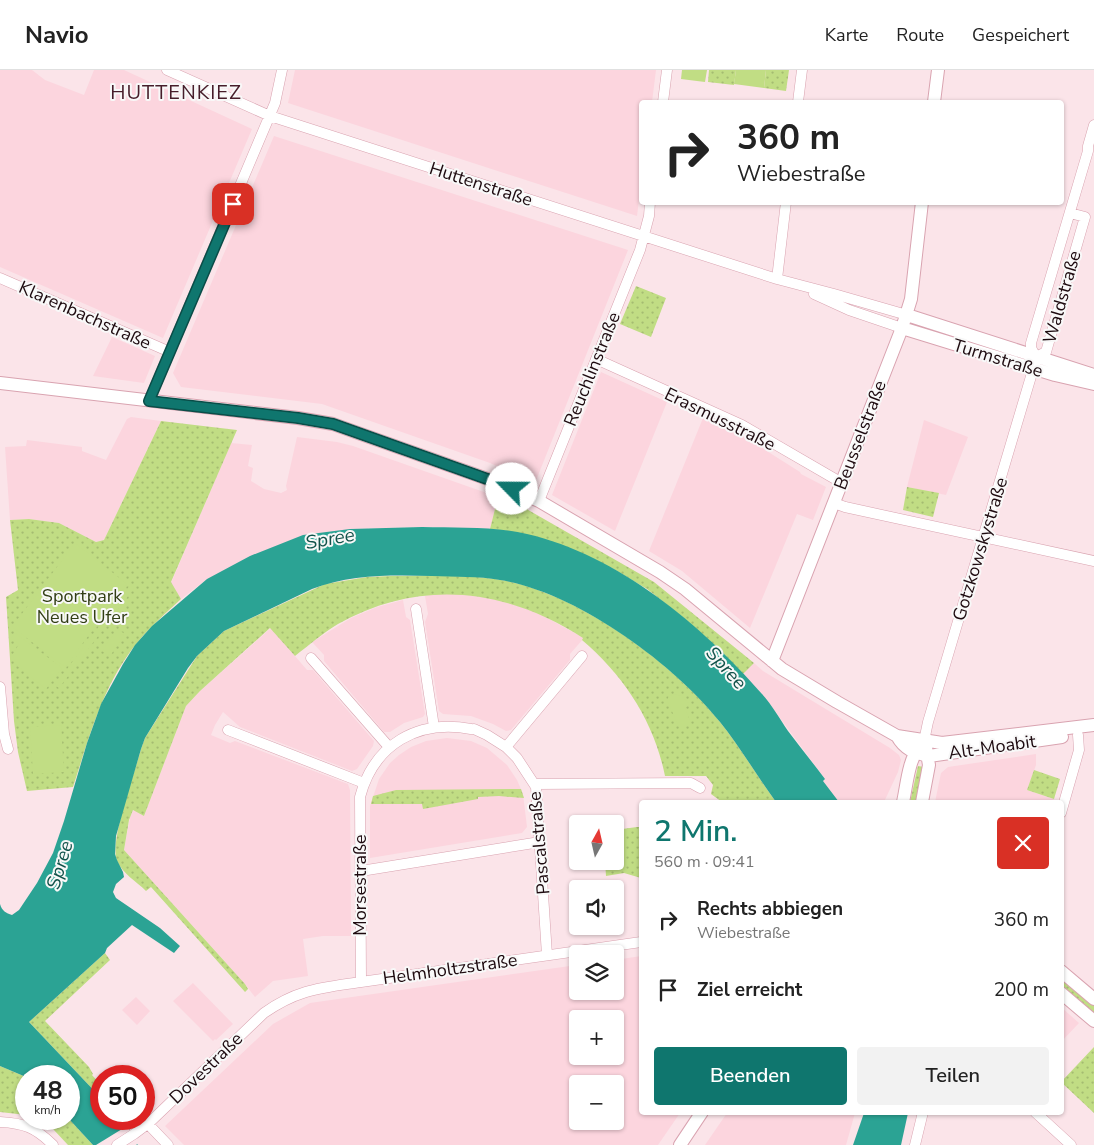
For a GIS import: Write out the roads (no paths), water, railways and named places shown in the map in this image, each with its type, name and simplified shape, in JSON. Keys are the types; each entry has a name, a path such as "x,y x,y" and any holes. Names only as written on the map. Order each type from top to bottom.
{"main road":[{"path":"934,100 938,70"},
{"name":"Beusselstraße","path":"772,661 902,328 911,300 922,205"},
{"name":"Turmstraße","path":"906,315 1028,353 1035,363"},
{"name":"Turmstraße","path":"902,328 1093,379"},
{"name":"Alt-Moabit","path":"0,382 298,418 333,424 490,480 539,501 674,581 772,661 837,702 897,736 942,743 1094,725"},
{"name":"Alt-Moabit","path":"897,736 901,743 914,753 928,756 1094,732"},
{"name":"Gotzkowskystraße","path":"903,800 914,753 924,741"},
{"name":"Gotzkowskystraße","path":"922,800 930,765 924,741"},
{"path":"1064,974 1094,999"},
{"path":"1064,996 1094,1021"},
{"path":"680,1145 700,1115"}],"street":[{"name":"Huttenstraße","path":"167,70 270,116 777,280 906,315"},
{"path":"149,401 270,116 275,103 282,70"},
{"path":"663,100 667,70"},
{"path":"798,100 802,70"},
{"name":"Waldstraße","path":"1035,363 1031,343 1070,213 1091,152 1088,145 1094,125"},
{"name":"Reuchlinstraße","path":"539,501 640,250 649,205"},
{"path":"777,280 786,205"},
{"name":"Waldstraße","path":"1035,363 1046,352 1085,217 1070,213"},
{"name":"Klarenbachstraße","path":"0,278 170,352"},
{"name":"Huttenstraße","path":"800,286 849,310 902,328"},
{"name":"Erasmusstraße","path":"596,359 742,425 842,483"},
{"name":"Gotzkowskystraße","path":"924,741 1035,363"},
{"path":"834,503 845,507 1094,561"},
{"path":"416,609 434,727"},
{"path":"506,747 582,656"},
{"path":"311,658 389,747"},
{"path":"0,687 4,734 8,749"},
{"name":"Pascalstraße","path":"363,786 372,767 389,747 409,734 434,727 452,726 472,729 487,735 506,747 517,758 534,784 540,842 546,955"},
{"path":"228,730 363,786"},
{"path":"1064,802 1079,750 1078,734"},
{"path":"534,784 691,783 700,788"},
{"name":"Morsestraße","path":"361,982 360,797 363,786"},
{"path":"360,871 540,842"},
{"name":"Helmholtzstraße","path":"264,1013 278,1003 304,991 639,942"},
{"name":"Dovestraße","path":"155,1117 264,1013"},
{"path":"915,1145 922,1115"},
{"path":"1039,1115 1071,1145"},
{"path":"0,1122 27,1126 44,1136 53,1145"},
{"name":"Dovestraße","path":"117,1145 140,1130"},
{"path":"154,1130 168,1145"}],"water":[{"name":"Spree","path":"422,527 514,531 561,544 594,558 656,596 713,643 762,694 825,779 823,781 837,800 775,800 735,741 700,699 650,654 621,633 560,599 529,587 483,578 372,576 326,584 224,631 197,656 188,668 145,738 116,836 115,854 124,877 116,884 113,892 116,898 160,928 180,946 174,953 132,925 107,948 105,953 29,1022 70,1065 15,1065 15,1072 0,1066 0,904 4,911 12,915 19,910 37,883 53,853 101,704 123,664 135,645 152,626 207,579 250,556 303,535 350,529"},
{"path":"80,1076 90,1086 90,1130 130,1130 134,1134 130,1137 138,1145 93,1145 79,1130"},
{"path":"863,1115 908,1115 901,1145 853,1145"}],"district":[{"name":"HUTTENKIEZ","path":"176,92"}],"park label":[{"name":"Sportpark Neues Ufer","path":"82,606"}]}
